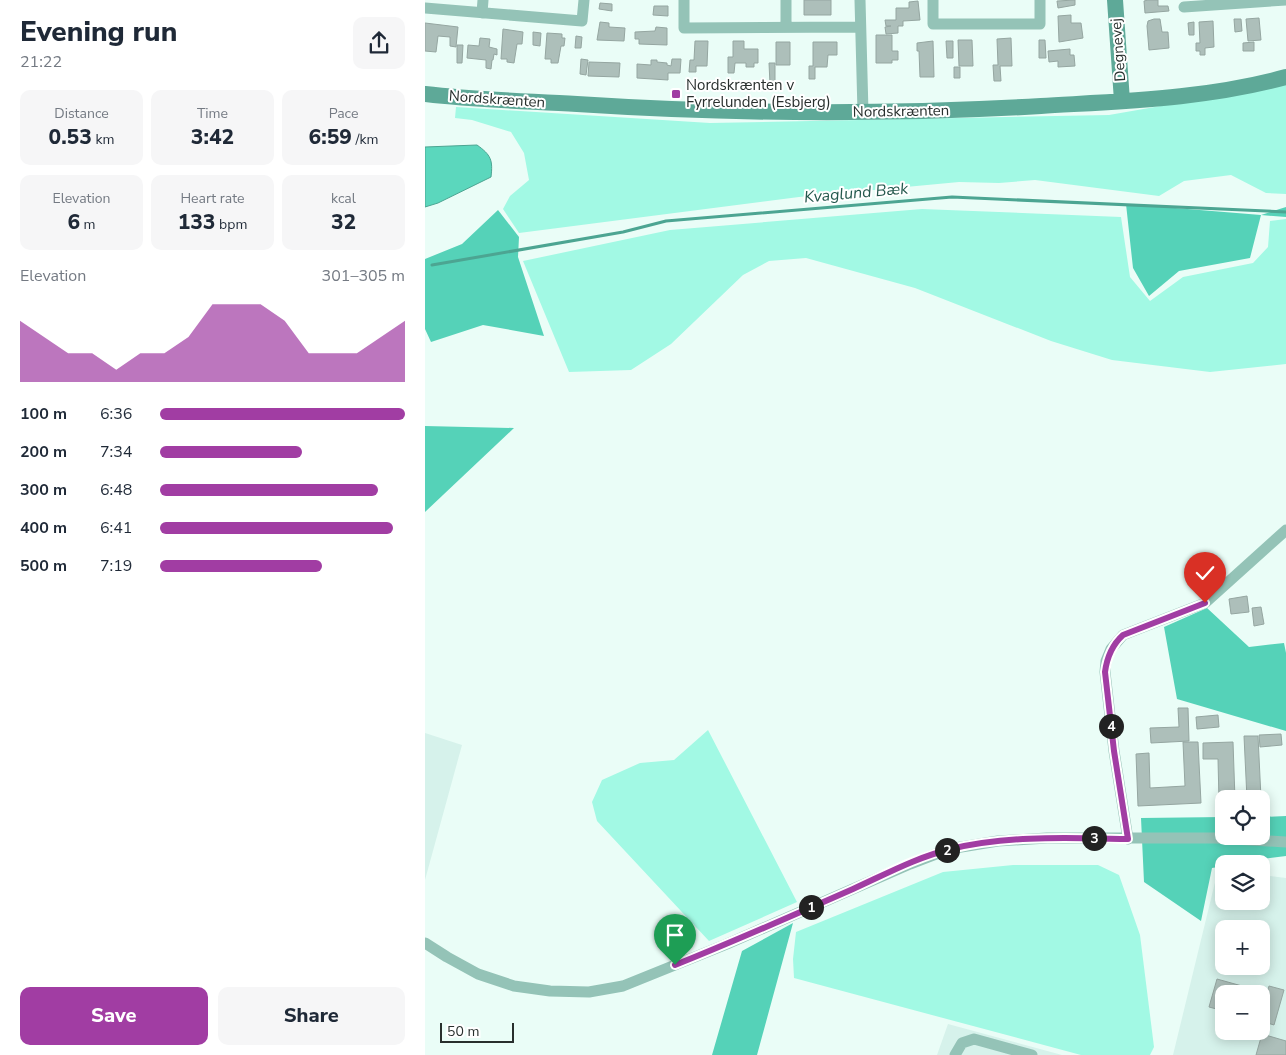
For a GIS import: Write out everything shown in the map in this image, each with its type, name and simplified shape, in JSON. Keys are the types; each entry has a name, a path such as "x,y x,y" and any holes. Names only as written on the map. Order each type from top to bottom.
{"street":[{"path":"481,13 483,0"},
{"path":"425,8 582,21 584,0"},
{"path":"684,0 684,28 860,27"},
{"path":"786,0 786,27"},
{"path":"859,0 863,112"},
{"path":"933,0 933,24 1040,24 1039,0"},
{"name":"Degnevej","path":"1115,0 1122,101"},
{"path":"1184,7 1286,0"},
{"name":"Nordskrænten","path":"425,94 682,111 863,112 973,110 1122,101 1219,92 1286,77"},
{"path":"1128,839 1114,751 1105,672 1106,661 1111,649 1123,635 1205,603 1286,530"},
{"path":"425,942 478,974 514,986 550,991 589,992 623,986 727,944 910,864 949,849 998,841 1047,838 1215,838 1286,842"},
{"path":"955,1055 962,1043 975,1039 1032,1055"}],"shaded area":[{"path":"1286,84 1286,194 1266,193 1231,175 1184,181 1159,196 1035,180 999,183 959,182 799,197 519,233 503,209 510,196 529,180 524,153 511,132 472,120 455,118 456,107 710,123 1109,115"},
{"path":"477,145 490,158 492,166 491,177 438,203 425,207 425,147"},
{"path":"1126,204 1261,215 1250,258 1179,271 1149,296 1133,268"},
{"path":"1286,207 1286,217 1261,215"},
{"path":"922,209 1121,217 1130,277 1150,301 1183,277 1253,263 1268,247 1270,221 1286,219 1286,364 1210,372 1112,360 1051,341 915,288 806,258 769,261 743,275 671,344 631,370 569,372 523,261 670,230"},
{"path":"498,210 519,237 518,257 544,336 483,325 431,342 425,329 425,259 462,244"},
{"path":"425,426 514,428 425,512"},
{"path":"1207,608 1249,647 1284,643 1286,653 1286,731 1177,699 1164,627"},
{"path":"708,730 797,902 709,941 597,821 592,802 602,780 640,763 674,760"},
{"path":"425,733 462,745 425,880"},
{"path":"1286,816 1286,856 1270,858 1270,855 1215,855 1215,868 1212,868 1201,921 1144,882 1141,818 1215,817 1215,845 1270,845 1270,817"},
{"path":"1013,865 1098,865 1119,875 1140,935 1154,1047 1150,1055 1081,1055 794,978 793,959 796,932 943,872"},
{"path":"1270,876 1286,878 1286,1055 1173,1055 1215,882 1215,910 1270,910"},
{"path":"793,923 757,1055 712,1055 742,951"},
{"path":"948,1024 1062,1055 937,1055"}],"building":[{"path":"804,0 831,0 831,15 804,15"},
{"path":"1075,0 1075,5 1058,8 1057,1"},
{"path":"1158,0 1158,6 1168,6 1169,11 1145,13 1144,1"},
{"path":"918,1 920,20 903,21 903,26 898,26 898,33 886,34 885,27 891,26 886,26 885,20 896,20 896,8 909,8 909,2"},
{"path":"600,3 612,4 612,11 599,9"},
{"path":"654,6 668,6 668,16 653,15"},
{"path":"1071,15 1071,23 1081,23 1083,38 1059,42 1058,16"},
{"path":"1259,18 1261,40 1248,41 1246,19"},
{"path":"1160,19 1162,32 1168,32 1169,48 1149,50 1147,26 1148,21"},
{"path":"1234,19 1241,19 1242,31 1235,32"},
{"path":"1213,21 1214,47 1205,48 1205,55 1200,55 1200,51 1196,51 1196,43 1200,43 1199,22"},
{"path":"600,22 609,23 609,27 625,28 624,41 597,40"},
{"path":"1194,22 1194,35 1189,35 1188,23"},
{"path":"425,23 458,27 456,47 450,46 450,37 438,36 436,52 425,51"},
{"path":"656,27 667,28 667,45 639,44 639,39 635,39 635,32 655,31"},
{"path":"503,29 523,32 522,44 517,44 514,63 507,62 507,59 501,59"},
{"path":"533,32 541,33 540,46 533,45"},
{"path":"547,33 562,34 562,38 565,38 564,46 561,46 558,63 551,63 551,59 545,59"},
{"path":"876,35 892,35 892,51 898,51 898,60 892,60 892,63 876,63"},
{"path":"576,36 582,37 581,48 575,48"},
{"path":"480,38 490,39 489,47 497,49 497,55 494,54 491,69 486,68 486,60 467,58 468,45 479,46"},
{"path":"1011,38 1012,66 1000,66 1001,81 994,81 993,65 998,65 997,39"},
{"path":"958,40 972,40 973,66 959,66"},
{"path":"1039,40 1045,40 1046,58 1039,58"},
{"path":"695,41 708,41 707,66 696,66 696,72 689,72 690,60 694,60"},
{"path":"733,41 744,41 744,49 758,49 758,63 754,63 754,67 746,67 746,63 735,63 734,73 728,73 728,57 733,57"},
{"path":"933,41 934,77 920,77 917,43"},
{"path":"946,41 953,41 953,58 947,58"},
{"path":"776,42 790,42 790,65 776,65"},
{"path":"813,42 837,42 837,55 828,55 827,67 815,67 815,79 809,79 809,66 813,66"},
{"path":"1254,42 1254,51 1243,51 1243,43"},
{"path":"457,45 463,45 462,63 457,63"},
{"path":"1070,49 1070,55 1074,55 1075,66 1058,67 1058,61 1049,62 1048,51"},
{"path":"581,59 588,60 586,75 580,74"},
{"path":"672,59 681,59 680,73 668,73 668,80 637,78 637,64 651,65 651,60 657,60 657,62 667,63 667,65 671,66"},
{"path":"589,62 620,63 619,77 588,76"},
{"path":"769,63 775,63 775,84 770,84"},
{"path":"954,67 960,67 960,78 954,78"},
{"path":"1247,596 1249,612 1231,614 1229,599"},
{"path":"1261,607 1264,624 1254,626 1252,608"},
{"path":"1178,708 1188,708 1189,741 1151,743 1150,728 1179,727"},
{"path":"1218,715 1219,727 1197,729 1196,717"},
{"path":"1281,734 1282,745 1260,747 1259,735"},
{"path":"1244,736 1258,736 1261,790 1247,790"},
{"path":"1183,742 1198,742 1201,803 1138,806 1136,754 1149,753 1150,788 1185,786"},
{"path":"1233,742 1235,790 1219,790 1218,759 1203,759 1203,743"},
{"path":"1217,979 1238,985 1215,985"},
{"path":"1215,986 1215,1009 1209,1007"},
{"path":"1270,986 1284,990 1274,1025 1270,1024"},
{"path":"1270,1036 1286,1041 1286,1055 1256,1055 1260,1040 1270,1040"}],"waterway":[{"name":"Kvaglund Bæk","path":"432,265 623,232 666,221 952,197 1286,212"}],"place":[{"name":"Nordskrænten v Fyrrelunden (Esbjerg)","path":"676,94"}],"route":[{"path":"675,965 949,849 998,841 1047,838 1128,839 1114,751 1105,672 1106,661 1111,649 1123,635 1205,603"}]}
